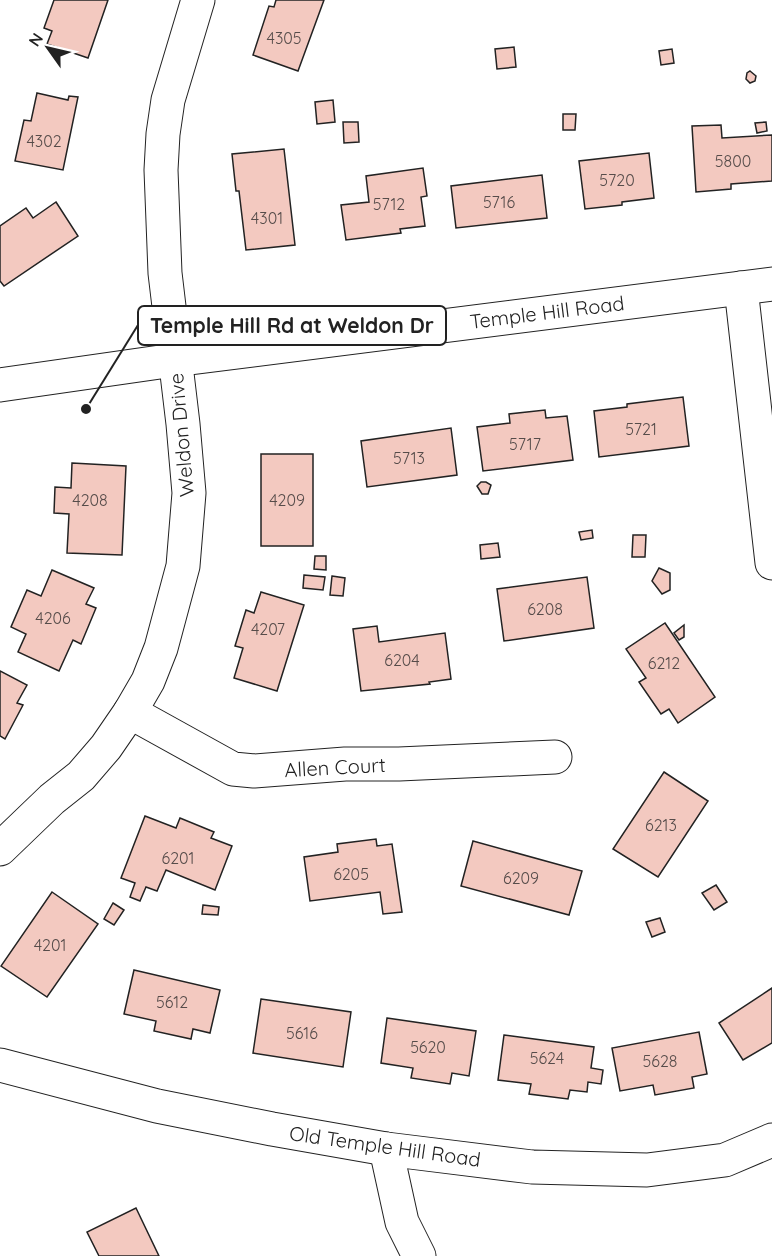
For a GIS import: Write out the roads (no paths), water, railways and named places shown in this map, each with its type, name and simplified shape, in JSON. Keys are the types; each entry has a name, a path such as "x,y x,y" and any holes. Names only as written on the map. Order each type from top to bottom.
{"street":[{"name":"Weldon Drive","path":"0,849 81,776 106,747 130,712 148,681 161,648 183,566 189,493 162,229 163,134 168,100 198,0"},
{"name":"Temple Hill Road","path":"0,385 174,360 756,286"},
{"path":"756,286 772,563"},
{"name":"Allen Court","path":"130,712 233,768 254,771 345,764 555,757"},
{"name":"Old Temple Hill Road","path":"0,1065 158,1106 272,1129 386,1149 532,1167 647,1170 725,1160 772,1140"},
{"path":"386,1149 402,1222 418,1256"}],"place":[{"name":"Temple Hill Rd at Weldon Dr","path":"86,409"}]}
